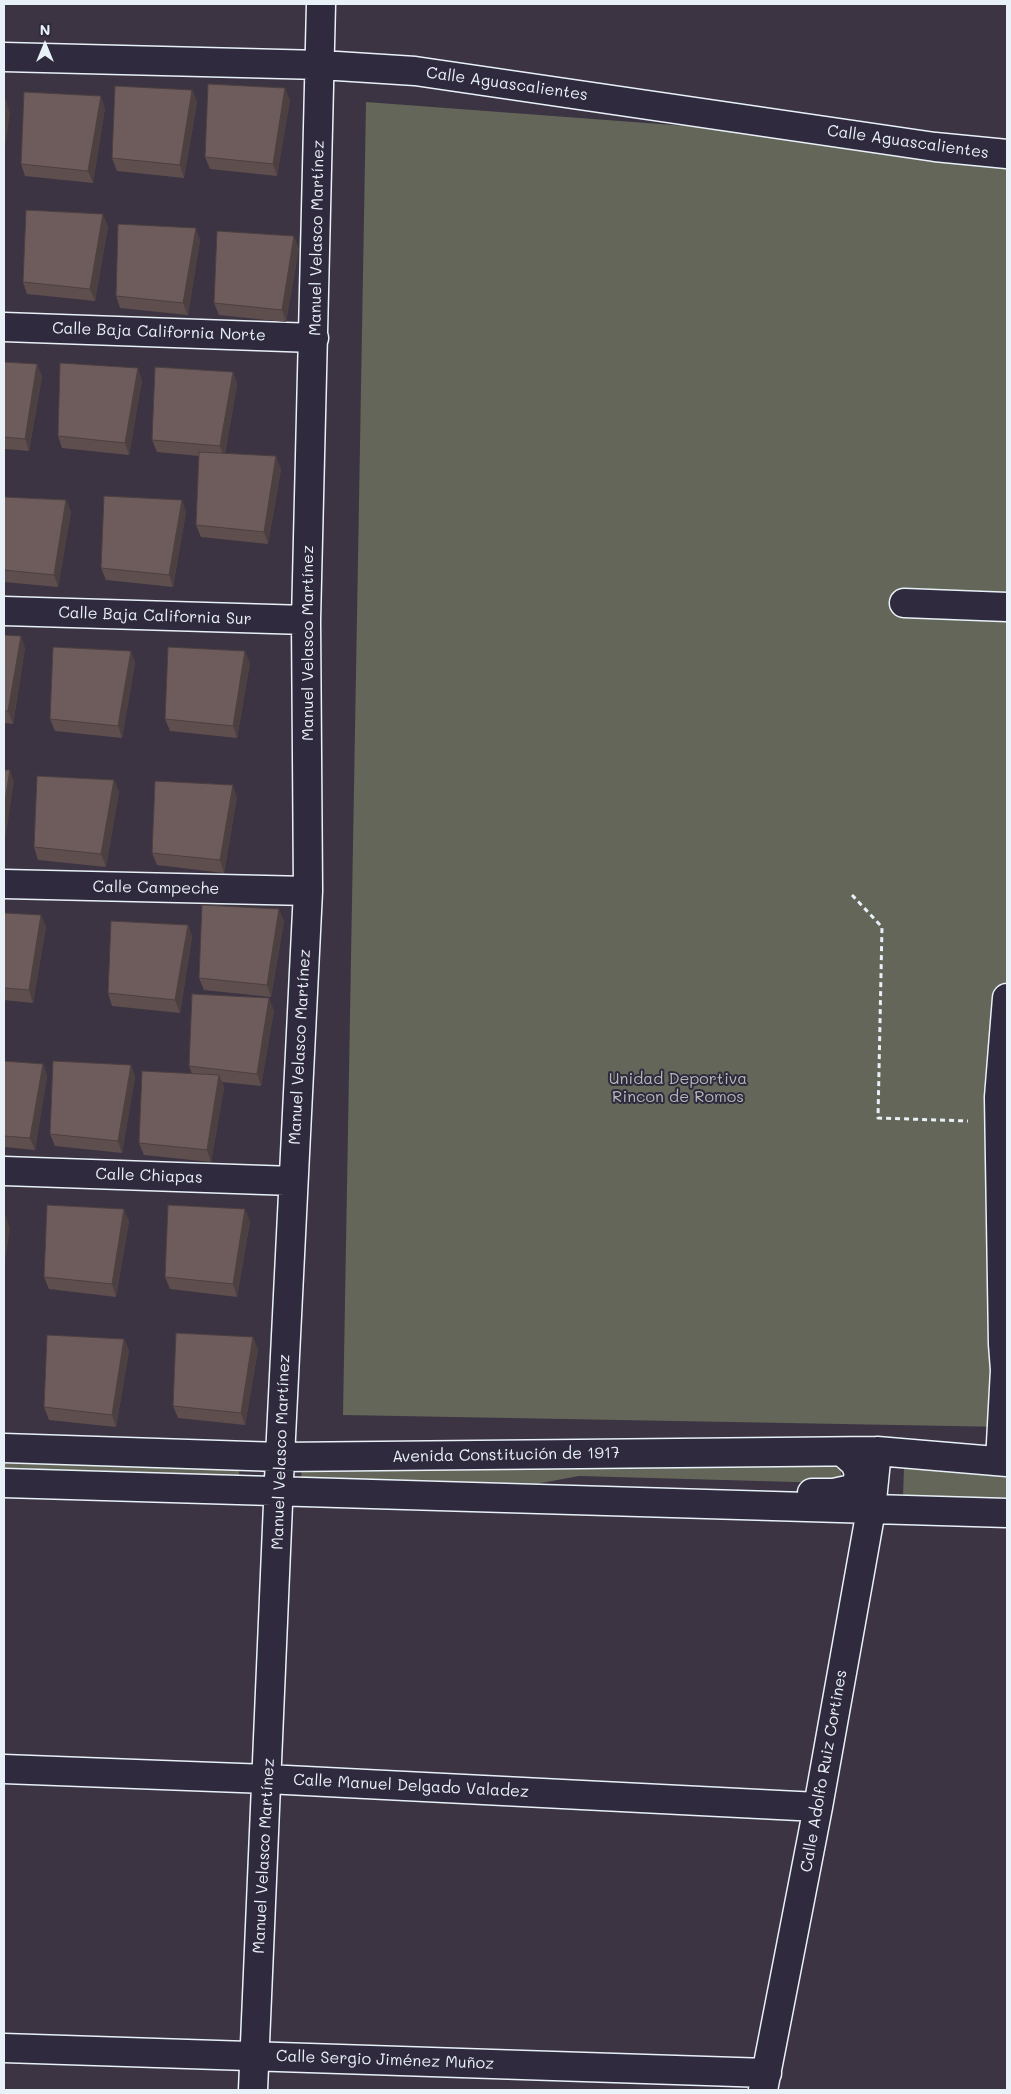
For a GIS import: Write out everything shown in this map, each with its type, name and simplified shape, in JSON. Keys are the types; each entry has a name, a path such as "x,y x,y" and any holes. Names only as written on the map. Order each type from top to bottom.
{"street":[{"name":"Manuel Velasco Martínez","path":"253,2090 280,1457 308,891 306,620 321,4"},
{"name":"Calle Aguascalientes","path":"4,57 321,64 415,71 935,147 1007,154"},
{"name":"Calle Baja California Norte","path":"4,327 314,338"},
{"path":"904,603 1007,607"},
{"name":"Calle Baja California Sur","path":"4,611 306,620"},
{"name":"Calle Campeche","path":"4,884 308,891"},
{"path":"1004,1462 1005,1344 1002,1106 1007,998"},
{"name":"Calle Chiapas","path":"4,1171 293,1180"},
{"name":"Avenida Constitución de 1917","path":"4,1448 280,1457 877,1451 1004,1462"},
{"path":"534,1500 587,1487 834,1493 852,1488 856,1483 859,1473 856,1463 840,1451"},
{"name":"Calle Adolfo Ruiz Cortines","path":"765,2082 818,1806 871,1510 877,1451"},
{"path":"4,1484 1007,1513"},
{"name":"Calle Manuel Delgado Valadez","path":"4,1770 267,1779 818,1806"},
{"name":"Calle Sergio Jiménez Muñoz","path":"4,2048 254,2056 765,2082"}],"path":[{"path":"852,895 882,927 878,1118 1002,1106"}],"green space":[{"name":"Unidad Deportiva Rincon de Romos","path":"366,102 1007,150 1007,1427 343,1415"},
{"path":"4,1460 239,1467 239,1481 4,1474"},
{"path":"832,1465 841,1470 841,1479 831,1483 579,1476 525,1486 301,1480 302,1467"},
{"path":"904,1466 1007,1475 1007,1501 903,1498"}],"building":[{"path":"208,84 285,88 273,164 205,157"},
{"path":"115,86 192,90 180,165 112,158"},
{"path":"24,92 101,96 88,171 21,164"},
{"path":"26,210 103,214 90,289 23,282"},
{"path":"118,224 196,228 183,303 116,296"},
{"path":"217,231 294,236 282,310 214,303"},
{"path":"4,362 37,364 25,439 4,437"},
{"path":"60,363 138,368 125,443 58,436"},
{"path":"155,367 233,372 220,446 152,440"},
{"path":"199,452 276,456 264,532 196,525"},
{"path":"104,496 182,500 169,575 101,568"},
{"path":"4,497 66,500 54,575 4,570"},
{"path":"4,635 21,636 8,711 4,711"},
{"path":"53,647 131,651 118,726 50,719"},
{"path":"168,647 245,651 233,726 165,719"},
{"path":"4,770 10,770 4,807"},
{"path":"37,776 114,780 101,854 34,847"},
{"path":"155,781 233,785 220,860 152,853"},
{"path":"202,905 279,909 267,985 199,978"},
{"path":"4,913 41,915 29,990 4,988"},
{"path":"111,921 188,925 175,1000 108,993"},
{"path":"192,994 269,998 257,1074 189,1066"},
{"path":"4,1061 43,1064 30,1138 4,1136"},
{"path":"53,1061 131,1065 118,1141 50,1134"},
{"path":"142,1071 219,1075 207,1150 139,1143"},
{"path":"47,1205 124,1209 112,1284 44,1277"},
{"path":"168,1205 245,1209 233,1284 165,1277"},
{"path":"176,1333 253,1337 241,1413 173,1406"},
{"path":"47,1335 124,1339 112,1415 44,1407"}]}
